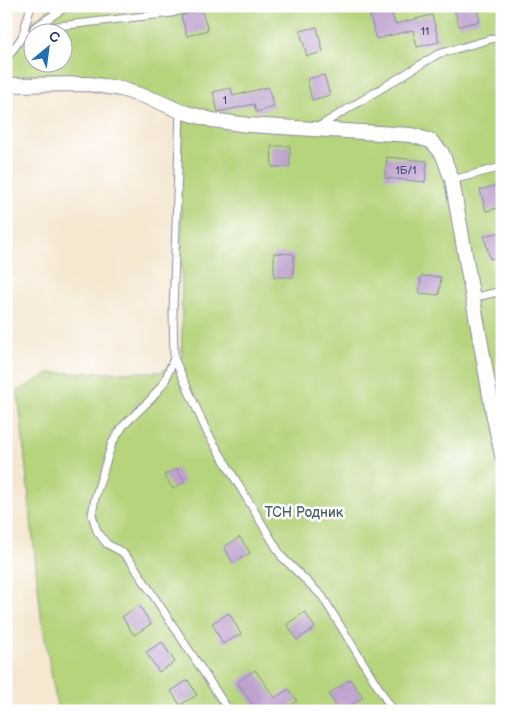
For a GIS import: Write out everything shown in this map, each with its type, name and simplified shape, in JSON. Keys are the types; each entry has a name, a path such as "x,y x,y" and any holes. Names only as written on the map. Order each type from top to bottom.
{"street":[{"path":"6,85 89,84 122,89 180,111 212,120 411,135 431,141 442,153 452,180 472,298 498,417 502,455"}],"lane":[{"path":"26,22 31,6"},
{"path":"44,22 67,6"},
{"path":"72,24 172,13 195,6"},
{"path":"316,128 438,54 502,36"},
{"path":"6,60 22,37"},
{"path":"180,111 173,311 174,358 166,380 152,398 123,426 112,443 95,498 92,515 97,531 107,544 122,552 132,563 230,711"},
{"path":"452,180 502,167"},
{"path":"472,298 502,291"},
{"path":"174,358 207,432 282,557 322,596 393,711"}],"green space":[{"name":"ТСН Родник","path":"53,6 502,6 502,711 58,711 41,616 18,391 50,373 161,372 182,356 181,106 100,81 6,81 6,55 22,34 22,72 72,72 72,22 33,22"}],"building":[{"path":"453,6 476,6 480,21 459,26"},
{"path":"390,7 395,24 432,15 439,42 417,47 413,30 376,39 369,12"},
{"path":"201,9 208,30 187,36 181,16"},
{"path":"317,27 323,52 307,56 300,31"},
{"path":"324,75 330,95 312,100 307,79"},
{"path":"268,87 274,107 256,112 254,104 218,112 213,92 231,88 233,96"},
{"path":"271,146 290,146 290,167 272,167"},
{"path":"387,157 427,161 425,182 385,178"},
{"path":"500,184 502,207 486,211 480,190"},
{"path":"502,232 502,256 490,259 484,236"},
{"path":"274,253 294,254 293,277 274,277"},
{"path":"421,276 441,277 439,295 419,293"},
{"path":"177,468 185,482 173,489 164,475"},
{"path":"240,537 250,553 233,563 224,547"},
{"path":"139,605 151,624 134,635 122,617"},
{"path":"305,612 315,628 297,640 287,624"},
{"path":"229,613 241,634 223,644 212,623"},
{"path":"162,642 175,662 159,672 146,652"},
{"path":"255,670 275,698 289,689 297,701 283,711 257,711 237,682"},
{"path":"350,679 363,697 342,711 339,711 329,694"},
{"path":"188,680 197,695 180,705 171,691"}]}
